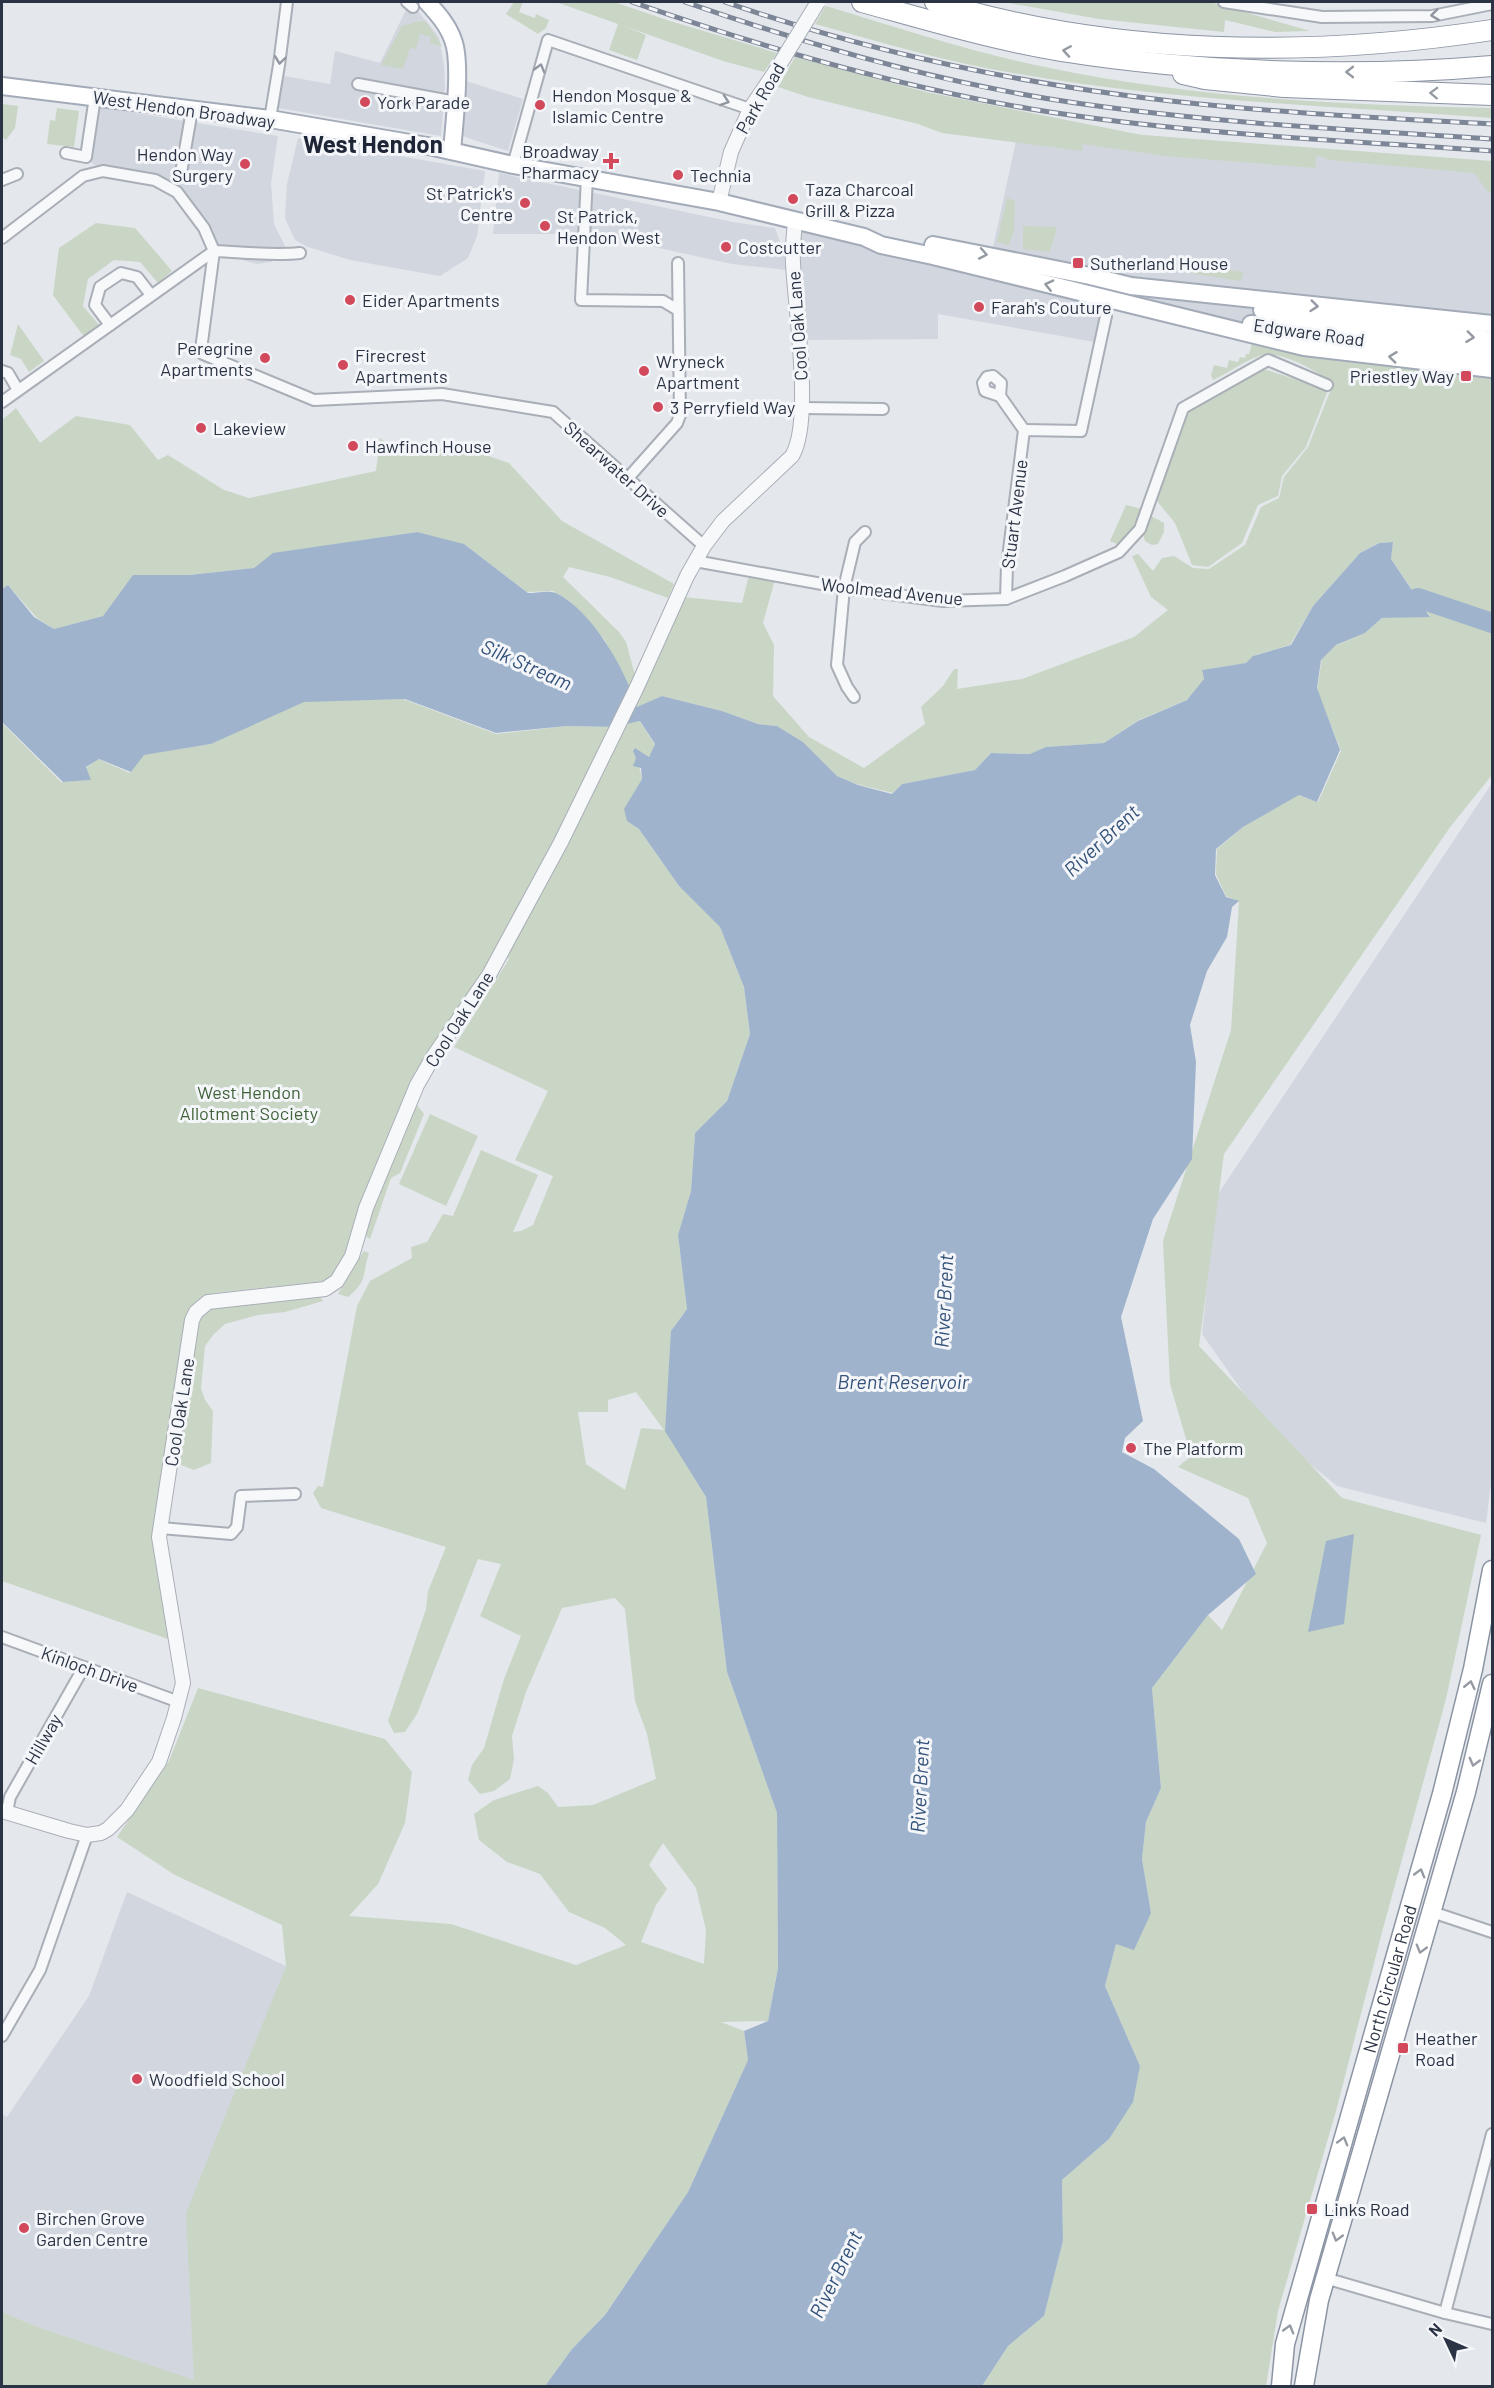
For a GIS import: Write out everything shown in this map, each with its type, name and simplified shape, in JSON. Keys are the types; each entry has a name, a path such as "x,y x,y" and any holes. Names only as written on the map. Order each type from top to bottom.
{"highway":[{"path":"862,2 1059,50 1125,59 1296,72 1370,72 1492,66"},
{"path":"935,2 980,15 1079,34 1177,46 1374,44 1492,30"},
{"path":"960,2 1068,24 1181,36 1346,37 1423,31 1492,22"},
{"path":"1125,59 1205,79 1284,87 1492,95"},
{"name":"North Circular Road","path":"1281,2386 1285,2344 1459,1729 1492,1570"},
{"name":"North Circular Road","path":"1304,2386 1311,2338 1325,2278 1466,1792 1492,1684"}],"main road":[{"path":"416,3 444,23 454,41 456,102 452,151"},
{"name":"West Hendon Broadway","path":"2,86 270,119 719,202 864,237"},
{"path":"864,237 885,236 1131,286 1492,324"},
{"path":"864,237 881,246 933,256 1304,347 1492,369"},
{"name":"Edgware Road","path":"1131,286 1308,319 1492,340"},
{"name":"Edgware Road","path":"1126,304 1313,334 1492,355"}],"street":[{"path":"270,119 287,2"},
{"name":"Park Road","path":"719,202 731,152 750,109 818,2"},
{"path":"1224,2 1322,17 1432,16 1492,4"},
{"path":"513,165 548,40 750,109"},
{"path":"358,84 456,102"},
{"path":"66,153 86,157 94,97"},
{"path":"180,173 192,110"},
{"path":"2,238 83,176 103,171 155,180 177,192 204,228 214,251"},
{"path":"2,180 17,174"},
{"path":"587,177 581,300 663,301 678,310"},
{"name":"Cool Oak Lane","path":"87,1835 101,1833 116,1822 146,1783 159,1762 183,1683 160,1547 160,1528 192,1320 196,1312 208,1302 325,1289 337,1281 352,1256 366,1208 417,1085 433,1057 489,975 561,842 637,687 695,561 723,521 792,456 800,437 802,408 793,261 795,221"},
{"path":"2,402 214,251 253,252 273,256 300,253"},
{"name":"Shearwater Drive","path":"214,251 202,342 203,354 314,400 442,394 553,412 704,546"},
{"path":"628,477 677,423 680,415 678,263"},
{"path":"110,325 95,305 100,287 121,273 137,277 151,295"},
{"path":"1000,396 1024,430 1081,431 1106,316"},
{"name":"Woolmead Avenue","path":"695,561 844,588 943,601 1006,599 1119,552 1140,529 1183,408 1268,360 1327,385"},
{"path":"2,371 8,373 18,390"},
{"path":"802,408 883,409"},
{"name":"Stuart Avenue","path":"1006,599 1007,566 1024,430"},
{"path":"854,698 837,665 844,588 855,542 865,532"},
{"path":"160,1528 231,1534 237,1527 241,1496 296,1494"},
{"name":"Kinloch Drive","path":"2,1637 179,1702"},
{"name":"Hillway","path":"4,1811 84,1667"},
{"path":"2,2036 40,1970 87,1835 4,1811"},
{"path":"1432,1912 1492,1932"},
{"path":"1445,2313 1492,2134"},
{"path":"1325,2278 1445,2313 1492,2324"}],"shaded area":[{"path":"406,10 418,11 439,37 445,86 441,136 278,108 284,76 330,84 335,51 380,63"},
{"path":"463,80 523,99 508,151 462,136"},
{"path":"86,105 278,136 271,183 274,224 287,250 271,262 256,264 214,251 179,192 103,171 85,158"},
{"path":"1021,118 1123,133 1492,163 1492,327 1298,346 988,270"},
{"path":"298,138 485,171 477,236 468,258 440,276 350,260 308,247 295,240 285,218 287,184"},
{"path":"499,173 733,222 775,228 787,270 732,264 595,234 493,234"},
{"path":"799,231 1112,303 1105,319 1100,343 938,314 938,339 801,340"},
{"path":"1492,783 1492,1476 1486,1523 1337,1486 1271,1432 1202,1334 1216,1197"},
{"path":"127,1892 286,1966 257,2040 210,2386 35,2326 2,2312 2,2114 7,2117 89,1996"}],"green space":[{"path":"514,2 523,2 519,12 535,18 536,14 549,20 546,28 538,34 506,14"},
{"path":"556,2 614,2 777,53 764,72 723,61 621,25 646,35 637,60 609,50 618,24"},
{"path":"1003,2 1210,2 1310,31 1275,32 1225,20 1224,32 1099,19"},
{"path":"826,6 990,54 1100,78 1268,98 1380,105 1492,108 1492,118 1193,96 1013,73 889,45 815,24"},
{"path":"420,21 426,22 442,46 430,44 431,37 420,34 416,49 410,48 403,69 381,65 402,26"},
{"path":"795,57 926,92 1142,135 1492,161 1492,192 1488,192 1474,173 1330,160 1317,155 1315,168 1166,156 1083,144 1082,151 942,133 918,124 808,97 778,87"},
{"path":"2,104 18,106 15,128 6,140 2,137"},
{"path":"57,108 79,111 74,147 47,144 50,120 55,121"},
{"path":"1007,198 1015,201 1014,230 1009,245 997,242"},
{"path":"96,223 135,228 172,271 158,283 140,262 114,260 88,279 83,306 100,326 85,338 53,295 59,248"},
{"path":"1023,226 1057,227 1050,252 1023,249"},
{"path":"1193,258 1201,260 1200,266 1243,272 1241,281 1190,273"},
{"path":"18,324 44,361 29,372 21,359 10,355"},
{"path":"1264,337 1492,369 1492,775 1451,826 1224,1154 1199,1346 1342,1498 1481,1535 1446,1699 1336,2111 1278,2311 1266,2386 982,2386 1008,2346 1044,2316 1063,2241 1062,2180 1109,2139 1140,2066 1105,1986 1116,1944 1151,1913 1142,1859 1146,1822 1161,1788 1152,1688 1208,1615 1222,1630 1267,1543 1248,1498 1178,1467 1191,1456 1170,1384 1163,1241 1231,1030 1239,902 1226,896 1216,874 1217,849 1243,827 1298,795 1318,802 1341,751 1317,690 1322,658 1335,646 1365,633 1382,618 1430,616 1391,559 1393,542 1378,543 1360,553 1313,606 1290,645 1255,655 1247,663 1202,670 1204,680 1189,699 1139,720 1104,743 1047,747 1032,754 991,753 975,770 902,784 893,793 856,784 837,776 803,742 777,726 758,724 722,711 662,696 637,708 635,701 683,597 742,603 750,571 776,576 763,623 774,645 773,696 809,737 864,768 925,724 921,707 943,686 954,669 958,669 957,689 1022,679 1134,637 1168,610 1151,597 1132,556 1138,554 1153,571 1162,558 1174,556 1193,568 1209,569 1245,545 1261,507 1279,498 1284,477 1308,447 1333,384 1298,362 1268,355 1253,358 1213,380 1211,375 1214,365 1227,368 1229,360 1238,362 1240,357 1245,358 1246,354 1249,354 1252,344"},
{"path":"1264,369 1328,390 1306,447 1282,476 1278,496 1258,505 1242,543 1208,567 1192,565 1175,523 1157,501 1187,412"},
{"path":"16,408 40,443 76,416 130,425 158,460 168,455 224,490 249,498 376,471 380,438 403,456 405,450 462,447 509,463 562,521 674,584 668,598 610,577 569,567 563,577 619,632 626,642 635,675 630,689 604,639 571,602 553,591 527,592 465,545 416,532 273,554 255,568 188,575 134,575 103,616 54,629 37,618 8,585 2,589 2,420"},
{"path":"1126,505 1142,509 1132,532 1117,544 1110,541"},
{"path":"1151,516 1164,523 1164,532 1158,544 1152,545 1145,541 1142,531"},
{"name":"West Hendon Allotment Society","path":"403,699 496,734 567,726 614,727 640,721 655,745 649,757 635,749 642,779 625,809 627,821 639,829 679,886 720,927 744,987 750,1034 727,1101 695,1133 691,1191 678,1235 687,1309 673,1328 665,1430 706,1497 727,1672 777,1813 778,1968 768,2021 721,2022 744,2031 748,2060 688,2192 605,2315 572,2349 545,2386 2,2386 2,2312 35,2326 194,2380 186,2213 286,1966 282,1925 175,1875 117,1837 169,1761 198,1688 385,1739 412,1772 405,1823 378,1884 349,1916 451,1924 576,1965 626,1945 605,1928 569,1912 540,1874 507,1862 479,1840 474,1814 494,1800 538,1786 548,1793 558,1807 593,1805 656,1779 647,1734 635,1701 625,1609 615,1598 562,1608 526,1692 512,1736 514,1759 510,1779 494,1791 480,1794 468,1780 472,1765 484,1748 504,1679 521,1636 480,1616 501,1564 478,1559 417,1714 405,1732 394,1733 388,1721 426,1609 428,1591 446,1547 321,1508 313,1493 318,1486 323,1487 357,1306 370,1281 412,1258 411,1247 427,1242 443,1214 453,1216 481,1150 538,1175 513,1232 533,1225 553,1176 515,1160 548,1091 454,1047 509,959 493,951 488,966 415,1072 361,1201 343,1260 328,1281 214,1293 199,1300 190,1312 160,1574 157,1574 160,1578 168,1639 2,1581 2,723 61,782 89,780 86,768 98,759 130,773 142,755 211,744 302,701","holes":["636,1392 664,1430 641,1428 625,1490 586,1464 578,1412 608,1412 608,1400","663,1843 696,1888 706,1930 704,1964 641,1942 656,1905 667,1889 649,1865"]},
{"path":"417,1105 424,1114 400,1173 391,1178 370,1239 364,1235 373,1202 410,1116"},
{"path":"430,1114 478,1136 446,1206 399,1184"},
{"path":"364,1251 369,1253 362,1282 348,1297 338,1294"},
{"path":"317,1292 323,1301 285,1312 258,1315 225,1324 213,1335 205,1346 201,1388 205,1400 213,1411 211,1463 194,1470 179,1464 196,1324 207,1308"}],"water":[{"name":"Brent Reservoir","path":"417,532 464,544 528,593 553,592 569,601 595,627 606,643 625,676 637,707 662,696 722,711 758,724 777,726 803,742 837,776 858,785 892,794 902,784 975,770 991,753 1030,754 1046,747 1104,743 1138,721 1187,700 1204,679 1202,670 1246,663 1253,656 1291,645 1313,606 1360,553 1379,543 1393,542 1391,559 1430,617 1382,618 1365,633 1336,645 1321,660 1317,688 1340,750 1317,802 1299,795 1243,827 1216,849 1215,875 1226,897 1239,901 1232,907 1227,937 1207,971 1190,1025 1196,1062 1192,1159 1153,1219 1121,1317 1143,1421 1125,1438 1122,1452 1154,1469 1239,1539 1256,1574 1208,1615 1152,1688 1161,1788 1146,1822 1142,1859 1151,1913 1134,1950 1116,1944 1105,1986 1140,2066 1133,2102 1109,2139 1062,2180 1063,2241 1044,2316 1008,2346 982,2386 545,2386 572,2349 605,2315 688,2192 748,2060 744,2031 768,2021 778,1968 777,1813 727,1672 706,1497 665,1431 671,1331 687,1309 678,1235 691,1191 695,1133 727,1101 750,1034 744,987 720,927 679,886 639,829 627,821 624,809 642,779 641,768 633,766 636,758 633,751 635,748 649,757 655,744 640,721 614,727 567,726 496,733 405,699 304,702 211,744 144,755 131,772 99,759 86,767 91,780 63,782 2,722 2,589 8,585 34,617 54,629 103,616 133,575 189,575 254,568 273,553"},
{"path":"1354,1534 1344,1624 1308,1632 1326,1541"}],"waterway":[{"name":"River Brent","path":"1393,607 1418,598 1492,623"}],"railway":[{"path":"632,2 829,64 930,89 1031,109 1146,125 1492,151"},
{"path":"685,2 781,34 878,62 1026,95 1128,110 1232,121 1492,139"},
{"path":"725,2 779,20 890,51 1001,75 1114,94 1251,109 1492,124"}],"place":[{"name":"York Parade","path":"365,102"},
{"name":"Hendon Mosque & Islamic Centre","path":"540,105"},
{"name":"Broadway Pharmacy","path":"611,161"},
{"name":"Hendon Way Surgery","path":"245,164"},
{"name":"Technia","path":"678,175"},
{"name":"Taza Charcoal Grill & Pizza","path":"793,199"},
{"name":"St Patrick's Centre","path":"525,203"},
{"name":"St Patrick, Hendon West","path":"545,226"},
{"name":"Costcutter","path":"726,247"},
{"name":"Sutherland House","path":"1078,263"},
{"name":"Eider Apartments","path":"350,300"},
{"name":"Farah's Couture","path":"979,307"},
{"name":"Peregrine Apartments","path":"265,358"},
{"name":"Firecrest Apartments","path":"343,365"},
{"name":"Wryneck Apartment","path":"644,371"},
{"name":"Priestley Way","path":"1466,376"},
{"name":"3 Perryfield Way","path":"658,407"},
{"name":"Lakeview","path":"201,428"},
{"name":"Hawfinch House","path":"353,446"},
{"name":"The Platform","path":"1131,1448"},
{"name":"Heather Road","path":"1403,2048"},
{"name":"Woodfield School","path":"137,2079"},
{"name":"Links Road","path":"1312,2209"},
{"name":"Birchen Grove Garden Centre","path":"24,2228"}],"district":[{"name":"West Hendon","path":"373,143"}],"water label":[{"name":"Silk Stream","path":"527,664"}]}
